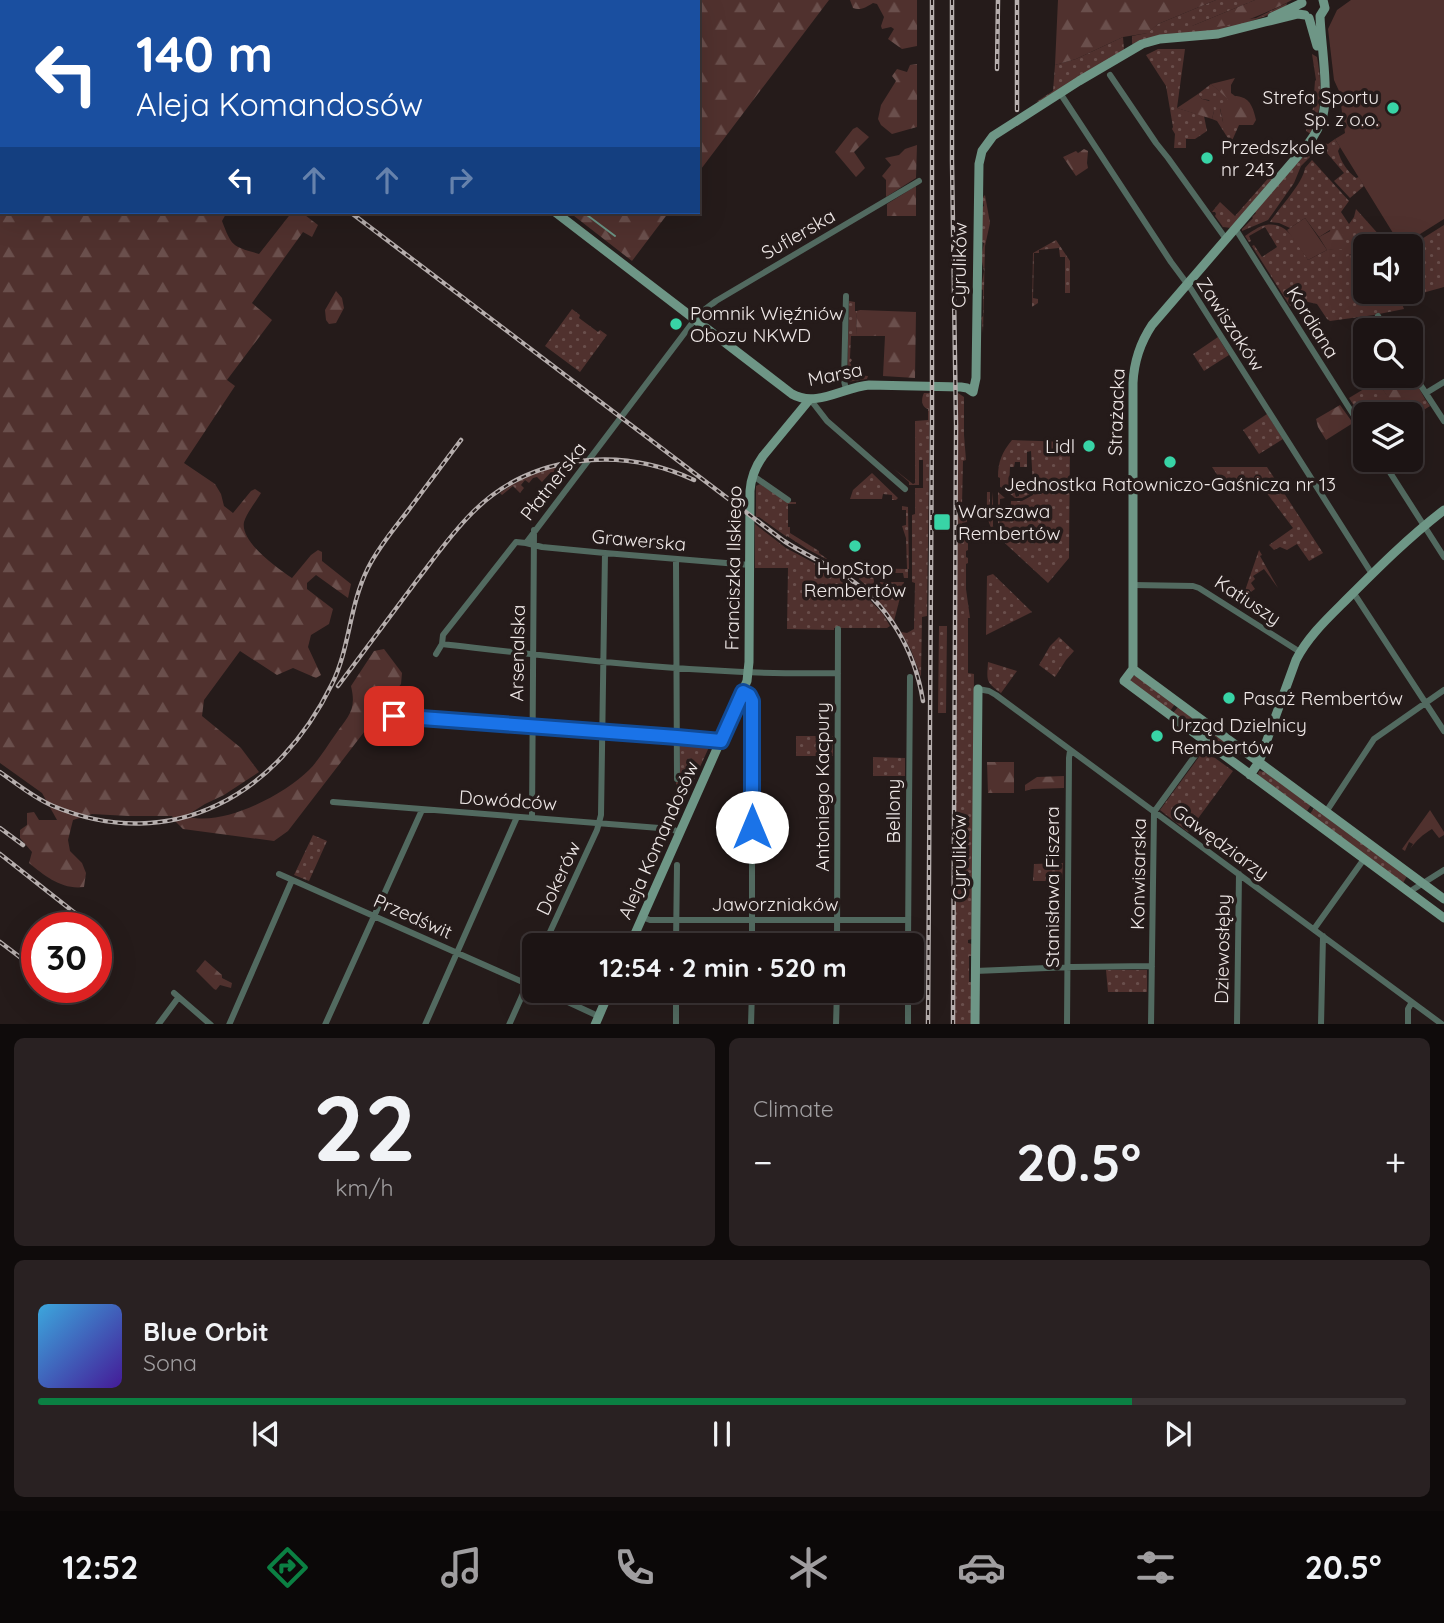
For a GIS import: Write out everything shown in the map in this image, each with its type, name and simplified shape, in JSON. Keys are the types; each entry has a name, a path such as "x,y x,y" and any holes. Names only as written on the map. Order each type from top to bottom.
{"street":[{"path":"1265,22 1303,1"},
{"name":"Strażacka","path":"1133,669 1133,369 1147,332 1316,133 1325,105 1324,82 1311,16 1301,8 1303,1"},
{"path":"1060,93 1145,43 1160,39 1227,33 1298,14 1311,16 1324,10 1325,1"},
{"path":"1110,75 1226,239"},
{"name":"Cyrulików","path":"973,392 976,378 979,164 982,151 989,140 1009,125 1060,93"},
{"name":"Zawiszaków","path":"1060,93 1191,289 1372,574"},
{"name":"Suflerska","path":"695,319 716,301 919,181"},
{"name":"Marsa","path":"558,214 800,398 810,399 846,389 877,385 961,387 973,392"},
{"name":"Kordiana","path":"1235,228 1353,414"},
{"path":"846,296 846,389"},
{"name":"Płatnerska","path":"436,654 442,644 443,635 514,543 526,543 695,319"},
{"path":"1426,393 1444,382"},
{"path":"1423,388 1444,421"},
{"path":"810,399 827,421 905,489"},
{"name":"Franciszka Ilskiego","path":"748,672 752,475 763,456 810,399"},
{"path":"1390,472 1444,557"},
{"path":"752,475 788,500"},
{"path":"1250,775 1259,762 1300,652 1353,592 1404,543 1444,510"},
{"name":"Arsenalska","path":"532,818 534,530"},
{"name":"Grawerska","path":"526,543 605,553 750,565"},
{"name":"Dokerów","path":"549,933 601,816 605,553"},
{"path":"676,559 677,779"},
{"name":"Katiuszy","path":"1133,585 1199,588 1300,652"},
{"path":"1353,592 1444,731"},
{"name":"Antoniego Kacpury","path":"837,933 838,629"},
{"path":"442,644 677,667 748,672 838,673"},
{"path":"1444,899 1133,669 1124,681 1444,918"},
{"name":"Aleja Komandosów","path":"635,933 743,692 748,672"},
{"name":"Bellony","path":"908,933 910,677"},
{"name":"Cyrulików","path":"975,1024 978,689"},
{"name":"Gawędziarzy","path":"978,689 996,695 1443,1024"},
{"path":"1326,812 1374,739 1444,690"},
{"path":"743,692 749,695 752,701 752,933"},
{"path":"394,716 721,741"},
{"name":"Konwisarska","path":"1151,1024 1154,812 1205,741"},
{"name":"Stanisława Fiszera","path":"1067,1024 1070,751"},
{"name":"Dowódców","path":"333,802 672,829 680,833"},
{"path":"326,1024 422,810"},
{"path":"425,1024 517,817"},
{"path":"1314,929 1364,859"},
{"path":"676,933 677,864"},
{"path":"1409,892 1444,870"},
{"name":"Przedświt","path":"279,874 522,981"},
{"name":"Dziewosłęby","path":"1237,1024 1239,874"},
{"path":"229,1024 292,880"},
{"name":"Jaworzniaków","path":"642,917 650,920 908,920"},
{"path":"1321,1024 1322,936"},
{"path":"975,971 1152,967"},
{"path":"158,1024 176,996 211,1024"},
{"path":"509,1024 522,1000"},
{"path":"1408,1024 1408,1009 1412,1002"},
{"path":"565,1003 596,1020 604,1003"},
{"path":"676,1003 676,1024"},
{"path":"751,1003 751,1024"},
{"path":"836,1003 836,1024"},
{"path":"908,1003 908,1024"}],"green space":[{"path":"700,0 829,0 700,170"},
{"path":"850,0 917,0 917,46 902,49 888,39 894,29 882,29 884,17 877,4 856,9"},
{"path":"1058,0 1216,0 1158,24 1148,33 1123,37 1076,59 1055,65"},
{"path":"1216,0 1255,0 1192,26 1256,18 1287,3 1286,7 1249,22 1133,45 1132,36 1147,33 1158,24"},
{"path":"1255,0 1292,0 1256,17 1233,24 1194,30 1192,26"},
{"name":"Strefa Sportu Sp. z o.o.","path":"1351,0 1444,0 1444,219 1420,234 1394,234 1335,139 1345,133 1339,91 1334,80 1328,29 1337,10"},
{"path":"1123,37 1124,50 1036,102 1053,91 1055,65 1076,59"},
{"path":"1158,49 1185,49 1177,108 1204,116 1207,131 1195,139 1186,139 1186,148 1174,148 1175,134 1166,86 1146,55"},
{"path":"1312,54 1317,57 1320,96 1318,115 1311,134 1306,131 1313,108 1316,80"},
{"path":"917,64 917,127 892,134 878,119 881,105 896,81 892,76 897,69 907,72 910,65"},
{"path":"1235,78 1231,93 1250,103 1256,120 1253,125 1233,125 1229,129 1223,122 1220,108 1228,99 1211,84"},
{"path":"1211,84 1229,99 1220,109 1223,122 1239,125 1231,143 1217,121 1212,119 1214,111 1209,100 1202,99 1198,94"},
{"path":"1198,94 1202,99 1213,102 1212,119 1177,108"},
{"path":"857,127 869,137 854,152 865,168 856,177 835,152"},
{"path":"1335,139 1345,166 1356,178 1359,177 1364,186 1350,198 1334,181 1344,173 1321,146"},
{"path":"917,145 916,178 886,197 886,180 882,176 891,165 885,158 899,155 905,149"},
{"path":"1084,149 1088,151 1088,168 1076,176 1063,157"},
{"path":"1309,151 1311,156 1301,166 1294,183 1268,220 1242,231 1256,213 1254,211"},
{"path":"1312,160 1349,201 1341,212 1349,224 1356,209 1378,234 1353,234 1353,253 1349,255 1353,260 1353,304 1402,304 1404,309 1330,321 1317,304 1299,300 1290,306 1252,246 1254,245 1262,257 1277,247 1265,227 1249,236 1249,242 1245,236 1266,225 1274,225 1292,235 1308,260 1334,249 1330,230 1319,237 1305,218 1290,228 1270,222 1296,188 1305,168"},
{"path":"1272,174 1274,178 1231,228 1223,227 1215,212 1212,212 1220,202 1235,216"},
{"path":"916,186 916,216 887,216 887,204"},
{"path":"985,195 990,223 985,246 983,333 981,289 984,271 981,257 984,243 982,198"},
{"path":"0,214 226,214 222,221 231,241 238,247 259,254 290,214 304,214 318,225 312,237 303,232 252,303 272,320 227,380 235,386 184,463 215,484 224,506 233,513 251,491 255,489 261,493 249,511 244,530 253,546 292,578 318,550 322,552 322,561 351,584 348,598 316,575 307,583 307,589 333,609 329,624 311,635 308,647 321,675 316,678 293,668 277,675 240,651 204,700 202,716 241,748 259,772 186,816 216,817 234,813 268,799 298,780 320,757 350,713 353,702 351,686 374,651 384,649 402,673 401,684 288,831 274,841 183,829 172,816 92,814 73,820 68,840 70,851 82,863 86,873 84,887 61,884 29,863 32,852 20,838 20,830 27,825 27,813 34,812 39,820 57,820 42,793 0,763"},
{"path":"572,214 667,214 632,261"},
{"path":"1305,218 1327,250 1308,260 1287,230"},
{"path":"1444,225 1444,287 1423,294 1423,238"},
{"path":"1334,229 1341,231 1347,244 1346,249 1327,250 1319,237"},
{"path":"1056,240 1070,261 1070,293 1065,293 1065,257 1060,257 1059,248 1039,250 1039,253 1034,253 1033,298 1038,299 1038,303 1032,307 1033,253"},
{"path":"1353,253 1353,267 1345,261 1346,257"},
{"path":"336,291 342,298 344,308 336,323 329,324 325,310"},
{"path":"849,301 855,302 857,311 856,336 851,336 850,375 868,376 867,379 847,382"},
{"path":"572,309 580,315 579,318 598,332 600,330 607,335 580,372 545,346"},
{"path":"857,311 916,312 915,378 883,376 885,336 856,336"},
{"path":"1218,337 1229,355 1204,371 1193,354"},
{"path":"1365,388 1382,388 1392,402 1353,402 1353,404 1349,398"},
{"path":"1419,388 1425,399 1420,402 1391,402 1383,390"},
{"path":"924,393 930,393 927,616 922,617 921,677 901,632 907,633 914,629 912,515 915,514 915,488 923,488 923,460 919,460 919,485 909,485 894,469 915,483 915,421 928,420 928,409 922,403"},
{"path":"958,393 964,397 966,460 963,461 962,505 967,507 963,515 967,515 967,522 962,523 963,534 968,534 968,673 974,674 972,939 968,940 968,943 972,944 969,982 972,982 972,1024 955,1024"},
{"path":"1425,399 1430,406 1423,410 1423,402 1420,402"},
{"path":"1340,405 1353,423 1326,440 1316,419"},
{"path":"1267,414 1283,439 1259,454 1243,430"},
{"path":"1012,440 1070,442 1069,558 1048,583 996,535 990,525 993,492 993,526 998,535 1002,532 998,525 998,492 1005,498 1000,499 1000,515 1010,518 1011,501 1022,501 1033,495 1033,491 1041,490 1041,486 1033,486 1031,451 1027,452 1027,467 1020,467 1020,462 1015,462 1014,467 1010,467 1009,486 1016,497 1019,496 1019,491 1028,491 1028,487 1030,494 1015,498 1000,487 1000,462"},
{"path":"581,461 573,472 562,469 554,474 551,472 542,482 537,477 529,483 525,480 520,493 513,486 502,495 500,493 519,481 539,472"},
{"path":"1212,467 1267,467 1323,553 1309,561 1297,544 1287,550 1280,547 1274,550 1269,545 1293,528 1260,484 1254,480 1231,492"},
{"path":"872,473 898,498 896,500 892,500 892,495 883,494 882,499 850,499 853,490"},
{"path":"760,484 787,502 796,502 788,504 790,533 830,561 756,517 756,486"},
{"path":"987,492 990,492 990,525 987,515"},
{"path":"902,506 908,507 908,578 904,578 903,573 873,573 874,582 904,582 894,621 859,579 859,568 907,569 906,538 902,526 906,525 906,510 902,510"},
{"path":"755,524 786,548 848,581 883,614 890,626 834,630 787,629 788,568 755,568"},
{"path":"1259,550 1278,588 1264,569 1253,576 1255,579 1251,583 1255,589 1248,594 1239,608"},
{"path":"993,574 1032,612 986,635 987,576"},
{"path":"939,626 947,626 946,713 938,713"},
{"path":"1059,637 1074,651 1055,677 1039,665"},
{"path":"988,662 1017,671 1001,693 988,680"},
{"path":"1133,676 1175,704 1170,711 1131,682"},
{"path":"1178,707 1239,752 1234,758 1173,713"},
{"path":"796,736 833,736 833,756 796,756"},
{"path":"683,742 710,745 678,815 676,781 680,780 680,746"},
{"path":"1204,750 1233,771 1188,832 1160,810"},
{"path":"873,757 905,758 905,776 873,776"},
{"path":"987,762 1014,762 1014,793 988,793"},
{"path":"1259,771 1265,772 1311,805 1307,811 1259,776"},
{"path":"1064,776 1064,788 1025,791 1025,785 1037,777"},
{"path":"1314,808 1407,876 1403,883 1310,814"},
{"path":"1430,810 1444,835 1439,838 1432,829 1410,849 1413,844 1409,842 1405,851 1402,849"},
{"path":"313,835 327,841 309,881 294,875"},
{"path":"1063,863 1062,881 1033,881 1034,864"},
{"path":"205,960 222,978 232,983 231,988 220,985 216,990 196,971"},
{"path":"1106,970 1147,970 1147,992 1108,992"}],"waterway":[{"path":"586,214 615,236"}],"railway":[{"path":"928,1024 932,0"},
{"path":"952,0 956,426 953,1024"},
{"path":"997,69 998,0"},
{"path":"1017,0 1017,110"},
{"path":"353,214 784,541 860,587 874,600 897,630 913,664 923,701"},
{"path":"0,772 53,806 97,820 140,824 180,818 217,805 252,784 282,756 309,723 338,670 357,597 376,553 461,440"},
{"path":"338,686 458,529 495,493 521,478 549,467 578,461 637,462 694,480"},
{"path":"0,828 23,845"},
{"path":"0,854 74,912"},
{"path":"0,942 21,958"}],"place":[{"name":"Strefa Sportu Sp. z o.o.","path":"1393,108"},
{"name":"Przedszkole nr 243","path":"1207,158"},
{"name":"Pomnik Więźniów Obozu NKWD","path":"676,324"},
{"name":"Lidl","path":"1089,446"},
{"name":"Jednostka Ratowniczo-Gaśnicza nr 13","path":"1170,462"},
{"name":"Warszawa Rembertów","path":"942,522"},
{"name":"HopStop Rembertów","path":"855,546"},
{"name":"Pasaż Rembertów","path":"1229,698"},
{"name":"Urząd Dzielnicy Rembertów","path":"1157,736"}],"route":[{"path":"394,716 721,741 743,692 751,697 752,701 752,827"}]}
